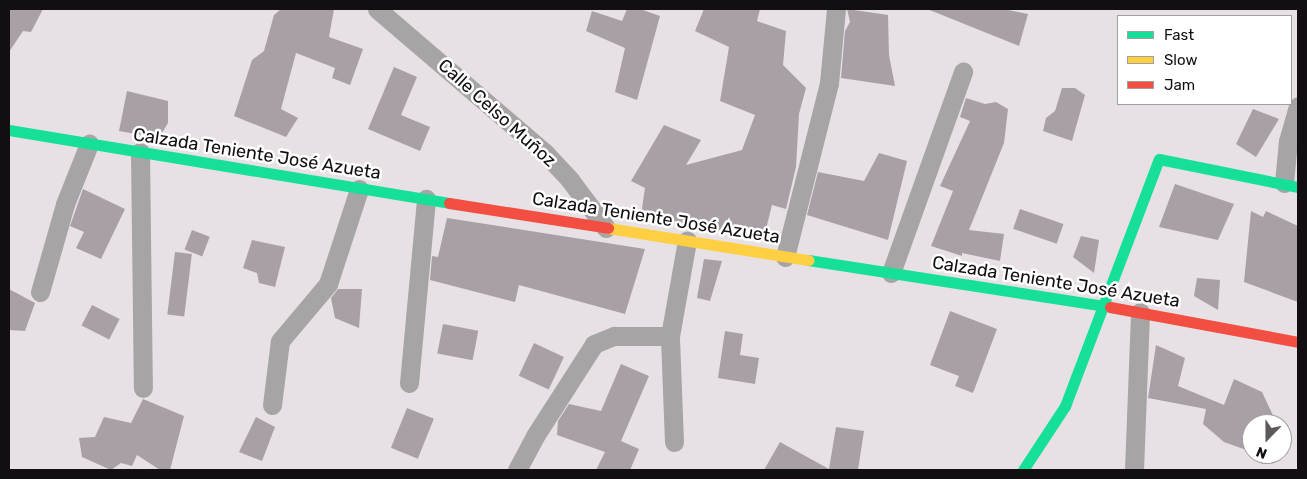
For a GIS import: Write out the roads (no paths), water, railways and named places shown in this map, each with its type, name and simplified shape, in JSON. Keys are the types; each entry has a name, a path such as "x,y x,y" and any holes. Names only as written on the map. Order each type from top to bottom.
{"main road":[{"name":"Calzada Teniente José Azueta","path":"9,130 359,189 1140,312 1298,342"},
{"path":"1023,470 1065,406 1101,307 1159,159 1291,185"}],"street":[{"name":"Calle Celso Muñoz","path":"377,9 545,153 570,180 606,228"},
{"path":"785,257 829,83 836,9"},
{"path":"891,273 963,72"},
{"path":"1291,185 1288,141 1298,106"},
{"path":"40,292 64,204 89,144"},
{"path":"140,152 143,388"},
{"path":"272,405 280,341 328,284 359,189"},
{"path":"409,383 426,199"},
{"path":"674,442 670,336 687,241"},
{"path":"1134,470 1140,312"},
{"path":"517,470 535,436 594,344 614,336 670,336"}]}
